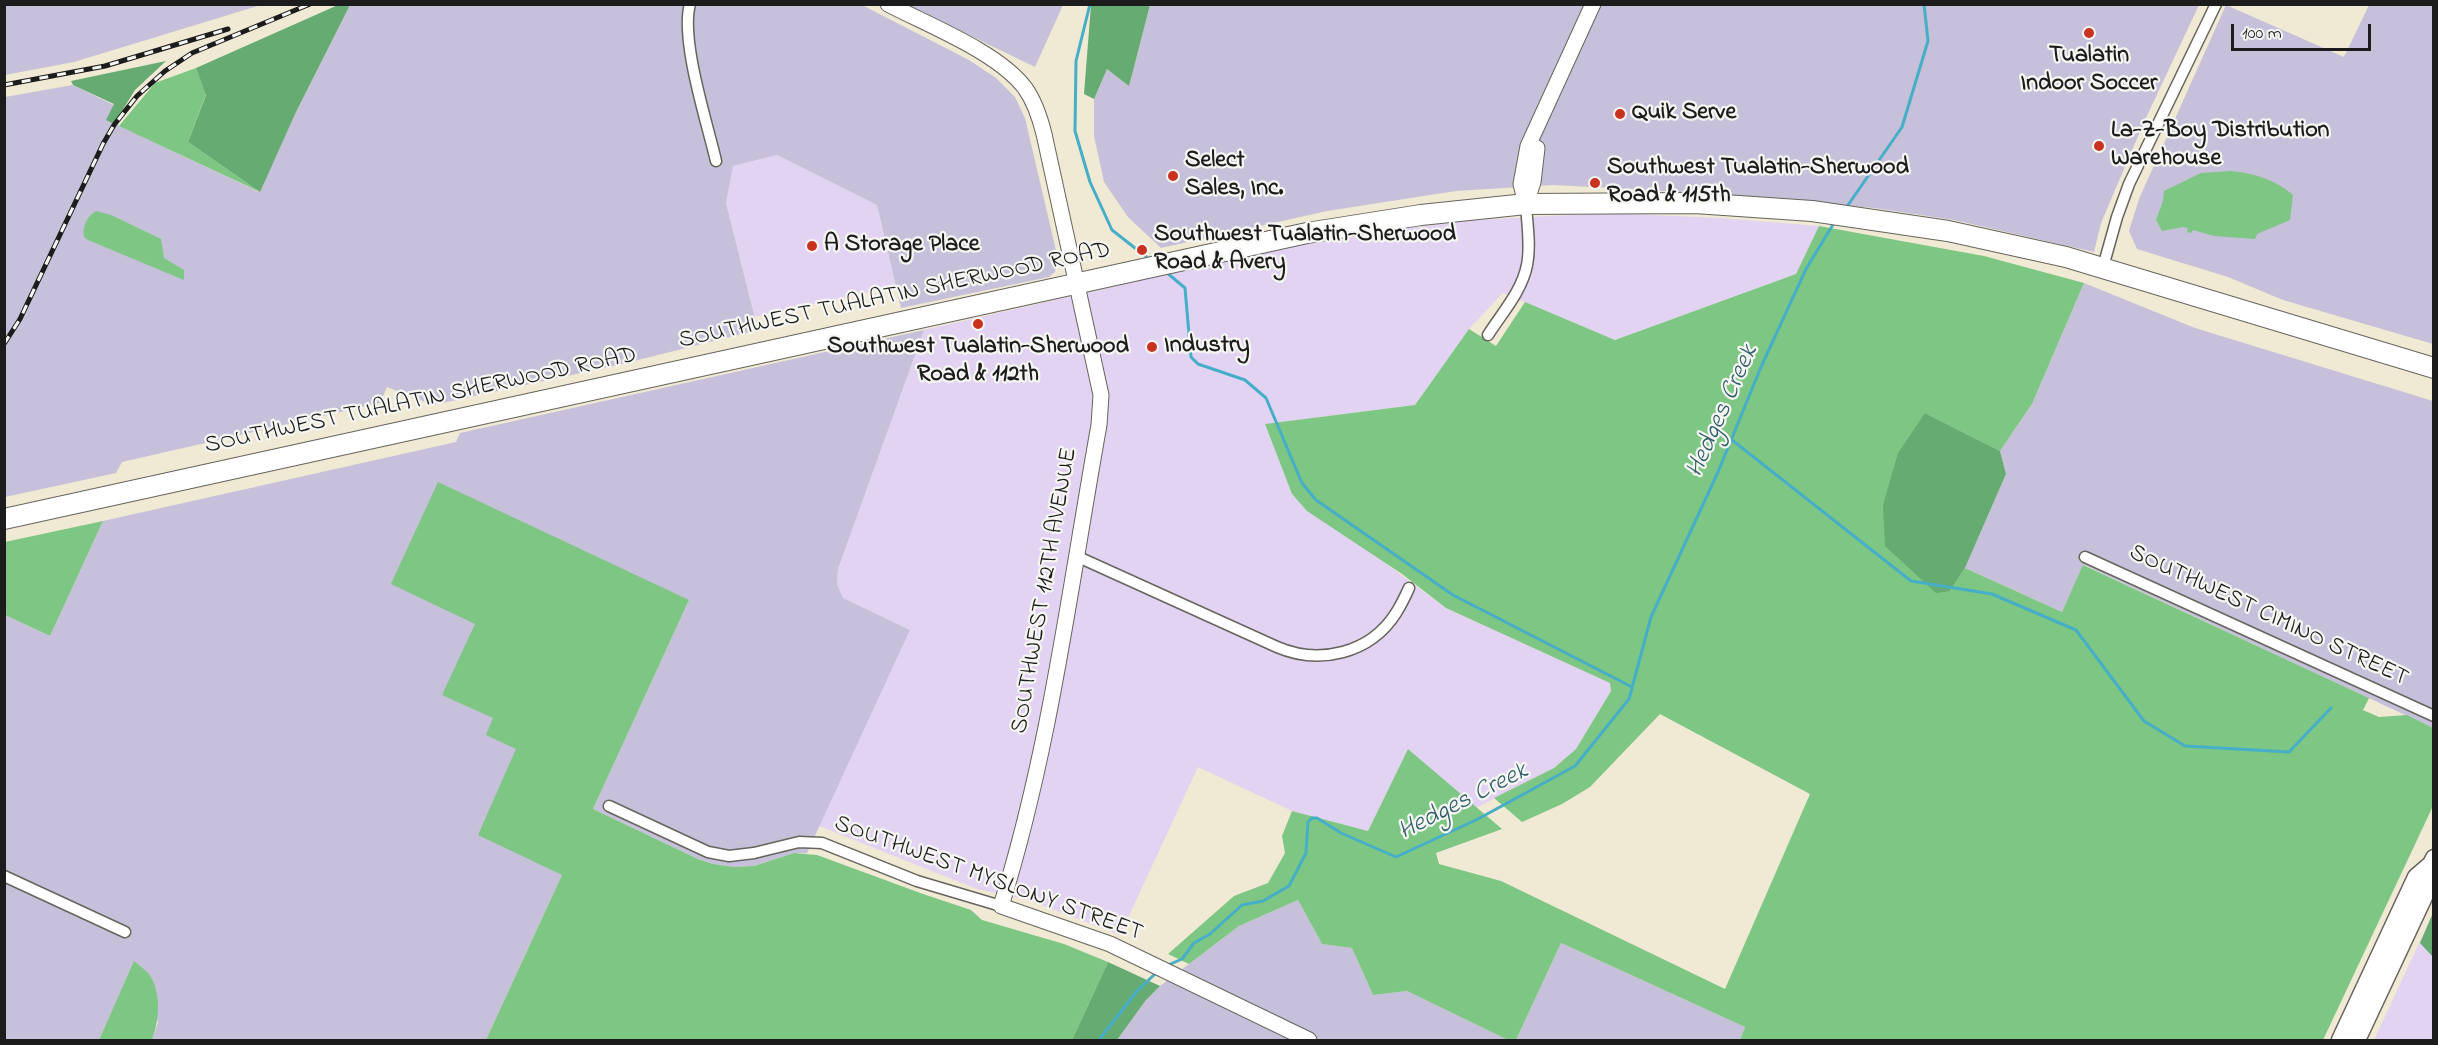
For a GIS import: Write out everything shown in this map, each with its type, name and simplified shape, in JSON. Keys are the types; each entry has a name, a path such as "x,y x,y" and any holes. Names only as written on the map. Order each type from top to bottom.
{"highway":[{"name":"SOUTHWEST TUALATIN SHERWOOD ROAD","path":"4,519 1077,283 1356,224 1526,204 1695,203 1812,212 1948,231 2024,246 2103,267 2433,368"}],"main road":[{"path":"2340,1041 2416,877 2432,861"},
{"path":"2357,1041 2431,882 2432,861"}],"street":[{"path":"690,4 689,47 716,160"},
{"name":"SOUTHWEST 112TH AVENUE","path":"888,4 985,54 1009,71 1026,89 1038,111 1044,134 1100,385 1101,405 1076,556 1030,802 1001,906"},
{"path":"1488,335 1516,292 1525,272 1528,249 1526,204 1521,184 1526,154 1593,4"},
{"path":"2103,267 2129,184 2216,4"},
{"path":"1076,556 1288,652 1315,656 1347,651 1377,635 1388,624 1409,588"},
{"name":"SOUTHWEST CIMINO STREET","path":"2085,556 2433,716"},
{"name":"SOUTHWEST MYSLONY STREET","path":"609,806 708,852 729,856 754,853 799,842 822,843 917,881 1001,906 1110,944 1310,1041"},
{"path":"4,876 125,932"}],"shaded area":[{"path":"5,4 261,5 74,62 5,75"},
{"path":"860,4 969,60 996,78 1015,97 1025,118 1058,259 1055,272 1049,277 901,308 877,205 777,155 733,166 726,203 758,330 618,365 433,405 387,387 380,403 122,462 116,473 5,497 5,97 73,85 114,105 107,120 259,192 350,5"},
{"path":"907,5 1063,5 1035,67"},
{"path":"1150,5 2199,5 2145,120 2101,223 2094,252 1954,220 1874,208 1651,190 1552,185 1456,191 1327,211 1161,248 1128,217 1104,182 1094,136 1094,99 1107,69 1129,85"},
{"path":"2226,5 2344,57 2369,5 2433,5 2433,344 2283,300 2228,277 2137,249 2129,231 2139,199"},
{"name":"A Storage Place","path":"777,155 877,205 896,286 755,317 726,203 733,166"},
{"path":"1609,213 1720,218 1819,226 1796,274 1615,340 1503,293 1469,329 1415,405 1266,424 1292,494 1446,608 1610,683 1611,691 1576,749 1554,768 1476,808 1408,749 1368,831 1292,811 1198,767 1120,935 1028,900 977,889 819,826 910,630 843,598 837,584 838,569 924,330 1268,251 1360,234 1474,220"},
{"path":"2084,283 2195,328 2433,401 2433,728 2084,565 2062,612 1965,568 2006,474 2000,451 2032,404"},
{"path":"924,330 838,569 837,584 843,598 910,630 807,853 794,853 754,866 734,867 713,864 593,809 689,600 475,624 493,718 516,749 562,875 486,1040 152,1040 158,1022 134,962 99,1040 5,1040 5,615 50,636 103,521 456,442 460,433"},
{"path":"1298,900 1322,944 1352,948 1373,995 1407,991 1508,1040 1117,1040 1146,1000 1160,986 1239,926"},
{"path":"2433,913 2433,1040 2374,1040"},
{"path":"1561,943 1745,1027 1740,1040 1516,1040"}],"green space":[{"path":"338,5 350,5 296,112 260,192 188,142 206,95 196,68"},
{"path":"1091,5 1150,5 1129,86 1107,69 1094,99 1084,94"},
{"path":"166,61 135,90 114,124 106,120 114,104 73,85 71,81"},
{"path":"196,68 206,94 188,142 260,192 119,126 155,83"},
{"path":"2231,171 2264,178 2293,195 2290,220 2257,234 2255,239 2214,236 2193,230 2191,233 2187,232 2188,228 2183,227 2162,231 2156,220 2164,191 2201,173"},
{"path":"96,211 111,215 161,239 164,258 184,270 184,280 84,237 86,222"},
{"path":"1819,226 1984,256 2084,283 2032,404 2000,451 1925,413 1950,591 1965,568 2062,612 2083,565 2369,698 2363,710 2379,717 2407,715 2433,728 2433,806 2323,1040 1740,1040 1745,1027 1561,943 1516,1040 1508,1040 1407,991 1373,995 1352,948 1322,944 1298,900 1239,926 1189,964 1168,954 1234,896 1268,883 1285,853 1282,836 1292,811 1368,831 1408,749 1502,829 1436,853 1439,864 1501,881 1725,989 1810,794 1660,714 1590,787 1562,804 1522,822 1494,798 1554,768 1576,749 1611,691 1610,683 1446,608 1402,574 1307,511 1292,494 1265,424 1415,405 1469,329 1496,346 1525,302 1615,340 1796,274"},
{"path":"1925,413 2000,451 2006,474 1965,568 1950,591 1936,593 1885,546 1883,505 1898,453"},
{"path":"438,482 689,600 593,809 713,864 734,867 754,866 794,853 817,855 971,910 982,920 1064,944 1108,962 1072,1040 486,1040 562,875 478,835 516,749 486,735 493,718 442,695 475,624 391,584"},
{"path":"103,521 50,636 5,615 5,542"},
{"path":"2433,913 2434,957 2420,943"},
{"path":"134,961 149,974 158,998 158,1016 152,1040 99,1040"},
{"path":"1108,962 1160,986 1146,1000 1117,1040 1072,1040"}],"waterway":[{"name":"Hedges Creek","path":"1090,4 1076,61 1075,131 1090,182 1112,230 1149,259"},
{"name":"Hedges Creek","path":"1846,208 1902,127 1928,41 1924,4"},
{"name":"Hedges Creek","path":"1166,966 1182,959 1194,943 1210,934 1242,905 1263,901 1289,886 1306,853 1308,822 1312,818 1317,818 1341,833 1396,857 1478,819 1575,766 1629,699 1651,617 1718,472 1761,367 1806,269 1834,223"},
{"name":"Hedges Creek","path":"1166,272 1185,288 1191,357 1198,364 1245,380 1266,398 1302,483 1316,500 1453,595 1632,687"},
{"path":"1732,440 1911,581 1992,594 2076,630 2144,721 2185,746 2289,752 2331,708"},
{"name":"Hedges Creek","path":"1099,1040 1137,991 1156,973"}],"railway":[{"path":"4,344 20,319 103,144 114,125 137,96 165,71 192,53 310,4"},
{"path":"4,85 105,66 228,29"}],"place":[{"name":"Tualatin Indoor Soccer","path":"2089,33"},
{"name":"Quik Serve","path":"1620,114"},
{"name":"La-Z-Boy Distribution Warehouse","path":"2099,146"},
{"name":"Select Sales, Inc.","path":"1173,176"},
{"name":"Southwest Tualatin-Sherwood Road & 115th","path":"1595,183"},
{"name":"A Storage Place","path":"812,246"},
{"name":"Southwest Tualatin-Sherwood Road & Avery","path":"1142,250"},
{"name":"Southwest Tualatin-Sherwood Road & 112th","path":"978,324"},
{"name":"Industry","path":"1152,347"}]}
